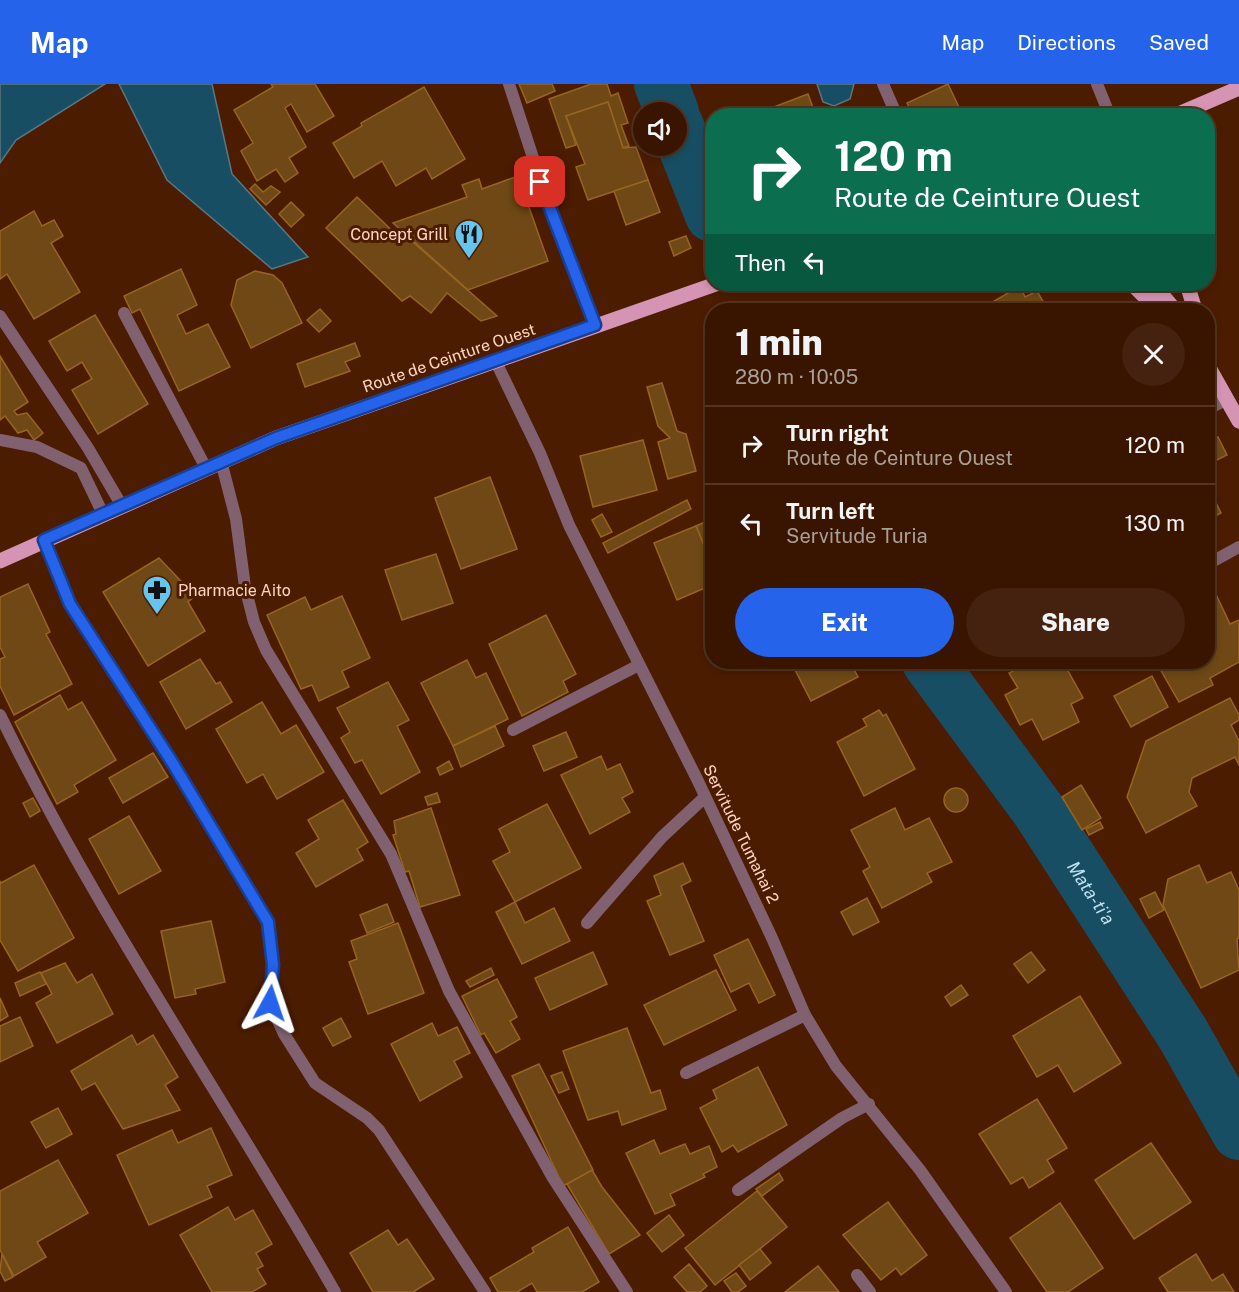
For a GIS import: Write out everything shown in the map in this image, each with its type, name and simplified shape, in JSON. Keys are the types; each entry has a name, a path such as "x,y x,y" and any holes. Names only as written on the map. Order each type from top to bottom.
{"main road":[{"path":"1193,108 1239,88"},
{"name":"Route de Ceinture Ouest","path":"0,561 276,438 705,288"},
{"path":"1139,291 1151,303"},
{"path":"1159,291 1169,303"},
{"path":"1215,379 1239,421"}],"street":[{"path":"509,84 553,219 595,325"},
{"path":"883,84 894,108"},
{"path":"1097,84 1107,108"},
{"path":"124,313 206,468"},
{"path":"0,316 88,448 122,506"},
{"name":"Servitude Tumahai 2","path":"495,360 540,453 568,525 705,797 772,938 805,1015 836,1066 869,1104 1006,1292"},
{"path":"1215,406 1226,400"},
{"path":"0,440 37,447 81,468 104,514"},
{"path":"221,461 236,519 245,587 266,651 391,854 449,991 553,1178 627,1292"},
{"path":"44,540 70,604 172,762 268,922 273,965 270,1003 284,1034 315,1083 367,1118 379,1130 485,1292"},
{"path":"1215,560 1239,547"},
{"path":"513,730 639,665"},
{"path":"0,715 77,864 335,1292"},
{"path":"587,923 662,837 705,797"},
{"path":"686,1073 805,1015"},
{"path":"738,1190 842,1118 869,1104"},
{"path":"857,1275 870,1292"}],"water":[{"path":"0,84 105,84 16,140 0,163"},
{"path":"119,84 212,84 232,174 308,257 272,269 167,180"},
{"path":"817,84 854,84 850,99 834,106 823,102"}],"building":[{"path":"271,84 315,84 334,116 307,132 291,104 285,108 306,147 289,158 298,173 285,182 276,169 257,181 241,151 253,143 234,110 273,87"},
{"path":"519,84 552,84 555,91 527,103"},
{"path":"591,84 607,84 611,96 618,93 628,123 621,125 629,146 623,148 608,102 566,116 576,145 566,148 549,99"},
{"path":"948,84 959,108 909,108 907,103"},
{"path":"424,87 465,159 432,179 426,168 396,186 382,161 354,178 333,143 362,126 361,123"},
{"path":"808,94 813,108 771,108"},
{"path":"608,102 623,148 633,147 633,156 639,156 648,180 588,200 576,167 585,164 566,116"},
{"path":"518,176 548,261 468,290 393,223 467,197 462,185 479,179 482,189"},
{"path":"648,180 660,212 626,225 614,191"},
{"path":"255,184 263,192 271,186 280,192 266,205 250,189"},
{"path":"357,197 403,241 406,236 497,316 481,321 447,293 431,313 410,296 402,301 326,228"},
{"path":"291,202 304,215 291,227 279,214"},
{"path":"34,211 42,226 54,220 63,236 51,243 80,292 34,319 7,274 0,279 0,231"},
{"path":"686,236 691,248 674,256 669,242"},
{"path":"181,269 197,305 177,315 186,334 208,324 230,367 179,391 140,309 132,313 124,296"},
{"path":"255,271 273,275 282,283 302,323 251,348 231,305 237,280"},
{"path":"1011,291 1022,291 1025,297 1037,291 1044,303 991,303"},
{"path":"320,309 331,321 319,332 307,320"},
{"path":"95,315 148,404 98,434 72,390 92,379 82,362 67,371 49,341"},
{"path":"355,343 360,356 345,362 350,371 305,387 297,364"},
{"path":"0,356 28,402 14,411 17,415 27,413 43,433 34,440 27,430 18,433 5,416 0,420"},
{"path":"662,383 677,431 686,434 696,471 668,479 658,442 670,438 658,426 647,387"},
{"path":"1218,437 1227,455 1215,461 1215,438"},
{"path":"643,440 657,490 593,507 580,456"},
{"path":"490,477 517,549 461,569 435,498"},
{"path":"687,500 691,509 608,553 603,543"},
{"path":"1215,501 1221,513 1215,516"},
{"path":"602,514 612,532 601,537 592,520"},
{"path":"705,522 705,548 696,526"},
{"path":"696,526 705,548 705,588 677,600 654,543"},
{"path":"436,554 453,603 402,620 385,570"},
{"name":"Pharmacie Aito","path":"159,558 195,596 188,602 205,631 148,666 103,592"},
{"path":"28,584 50,632 46,634 72,684 14,715 0,686 0,659 5,657 0,647 0,597"},
{"path":"1215,592 1230,624 1239,620 1239,662 1210,678 1213,685 1179,702 1160,669 1215,669"},
{"path":"342,596 370,658 342,671 349,687 319,701 312,685 301,689 267,615 305,597 311,610"},
{"path":"546,615 576,674 563,681 568,692 522,716 489,644"},
{"path":"200,659 216,684 220,682 232,702 186,729 160,682"},
{"path":"467,660 476,678 486,673 508,719 453,746 421,683"},
{"path":"795,669 854,669 858,677 811,701"},
{"path":"1017,669 1067,669 1083,698 1071,704 1079,722 1043,740 1032,719 1020,725 1005,695 1018,688 1009,673"},
{"path":"1152,676 1168,707 1131,727 1114,696"},
{"path":"388,682 409,720 397,726 420,772 381,794 362,760 355,763 341,738 350,732 337,708"},
{"path":"60,695 68,710 82,702 116,760 74,785 78,792 57,804 15,722"},
{"path":"1230,698 1239,715 1239,720 1231,725 1239,741 1239,765 1235,757 1192,778 1189,792 1197,806 1146,833 1127,797 1146,741"},
{"path":"262,702 281,734 296,725 324,772 277,799 263,774 247,783 216,729"},
{"path":"879,710 883,716 886,714 915,769 864,796 837,742 867,726 863,719"},
{"path":"495,726 504,746 461,767 453,746"},
{"path":"566,732 577,757 544,771 533,746"},
{"path":"153,753 168,777 123,803 109,778"},
{"path":"601,756 607,770 620,764 633,792 622,798 630,812 590,834 561,775"},
{"path":"449,761 453,769 440,775 437,768"},
{"path":"1081,785 1101,818 1082,830 1062,797"},
{"path":"956,788 965,791 968,800 965,809 956,812 947,809 944,800 947,791"},
{"path":"437,793 440,802 428,805 425,797"},
{"path":"33,798 40,811 30,817 23,803"},
{"path":"343,800 368,842 357,849 363,860 316,887 296,853 319,839 308,820"},
{"path":"547,804 581,868 515,902 493,861 510,852 499,829"},
{"path":"431,808 460,895 420,907 409,871 405,872 393,835 396,834 394,821"},
{"path":"895,808 905,830 929,818 952,862 927,873 932,882 882,908 863,871 870,867 851,830"},
{"path":"129,816 161,871 119,894 89,839"},
{"path":"1100,822 1103,828 1089,835 1086,829"},
{"path":"683,863 691,881 681,886 704,941 670,955 647,901 661,895 654,876"},
{"path":"34,865 74,938 18,971 0,940 0,881 1,883"},
{"path":"1199,865 1207,883 1231,872 1239,890 1239,938 1237,939 1239,970 1201,988 1163,905 1168,879"},
{"path":"1155,892 1164,910 1149,918 1140,899"},
{"path":"867,898 879,922 853,935 841,912"},
{"path":"515,902 525,923 554,908 570,941 522,964 496,912"},
{"path":"387,904 394,922 367,933 360,915"},
{"path":"211,921 225,982 195,989 196,994 175,998 161,931"},
{"path":"398,923 424,993 368,1014 349,962 357,959 351,941"},
{"path":"748,939 775,995 759,1003 749,983 731,992 714,955"},
{"path":"593,952 607,984 550,1010 535,978"},
{"path":"1031,952 1045,970 1028,983 1014,964"},
{"path":"65,963 77,983 92,974 113,1014 57,1043 36,1003 52,994 41,973"},
{"path":"491,968 494,975 470,987 466,981"},
{"path":"716,970 736,1010 664,1045 644,1005"},
{"path":"40,972 46,984 20,996 15,983"},
{"path":"497,979 517,1017 510,1021 520,1039 496,1053 484,1033 481,1035 462,996"},
{"path":"961,985 968,995 951,1006 945,997"},
{"path":"1080,996 1121,1063 1074,1092 1058,1065 1037,1077 1013,1036"},
{"path":"0,998 8,1016 0,1021"},
{"path":"20,1017 33,1046 0,1062 0,1026"},
{"path":"341,1018 351,1037 333,1046 323,1028"},
{"path":"432,1023 438,1036 457,1027 470,1053 454,1061 462,1077 420,1101 391,1044"},
{"path":"627,1028 651,1093 660,1090 666,1109 622,1125 618,1111 588,1120 563,1051"},
{"path":"132,1035 137,1045 153,1035 178,1077 165,1085 180,1110 123,1129 95,1083 82,1090 71,1071"},
{"path":"539,1064 593,1170 563,1186 512,1076"},
{"path":"758,1067 787,1125 738,1152 733,1145 722,1152 700,1108 717,1099 713,1090"},
{"path":"562,1072 569,1089 559,1093 551,1076"},
{"path":"1037,1099 1067,1148 1047,1160 1054,1172 1029,1188 1023,1177 1011,1184 979,1134"},
{"path":"58,1108 72,1134 46,1148 31,1122"},
{"path":"211,1128 232,1175 207,1186 212,1197 149,1225 117,1155 172,1130 178,1143"},
{"path":"654,1140 660,1154 685,1144 690,1154 709,1146 717,1167 703,1174 705,1177 670,1194 675,1205 655,1214 626,1153"},
{"path":"1151,1143 1191,1202 1134,1239 1095,1180"},
{"path":"58,1160 88,1213 37,1242 46,1257 14,1276 0,1250 0,1191"},
{"path":"592,1170 602,1187 640,1235 609,1254 567,1184"},
{"path":"779,1173 783,1180 762,1196 756,1189"},
{"path":"757,1191 787,1227 715,1285 685,1248"},
{"path":"888,1202 927,1255 901,1275 896,1268 881,1280 843,1235"},
{"path":"1060,1203 1103,1268 1068,1292 1047,1292 1010,1238"},
{"path":"228,1207 235,1220 253,1210 272,1244 256,1253 263,1266 257,1269 266,1284 252,1292 212,1292 180,1235"},
{"path":"669,1215 684,1235 662,1252 647,1233"},
{"path":"568,1227 599,1282 582,1292 537,1292 532,1283 517,1292 498,1292 490,1278 534,1252 532,1248"},
{"path":"388,1230 398,1245 407,1239 434,1279 413,1292 373,1292 350,1253"},
{"path":"760,1249 771,1263 750,1280 739,1265"},
{"path":"2,1254 13,1277 5,1281 0,1271"},
{"path":"1196,1254 1212,1281 1223,1274 1234,1292 1168,1292 1159,1278"},
{"path":"689,1264 707,1286 700,1292 687,1292 674,1277"},
{"path":"818,1266 839,1292 785,1292"},
{"path":"736,1273 746,1286 738,1292 732,1292 724,1281"}],"waterway":[{"name":"Mata-ti'a","path":"661,84 668,102"},
{"name":"Mata-ti'a","path":"687,152 705,197"},
{"name":"Mata-ti'a","path":"934,669 1039,811 1183,1034 1239,1133"}],"place":[{"name":"Concept Grill","path":"469,260"},
{"name":"Pharmacie Aito","path":"157,616"}],"route":[{"path":"270,1003 273,965 268,922 263,911 142,713 70,604 44,540 276,438 595,325 540,182"}]}
